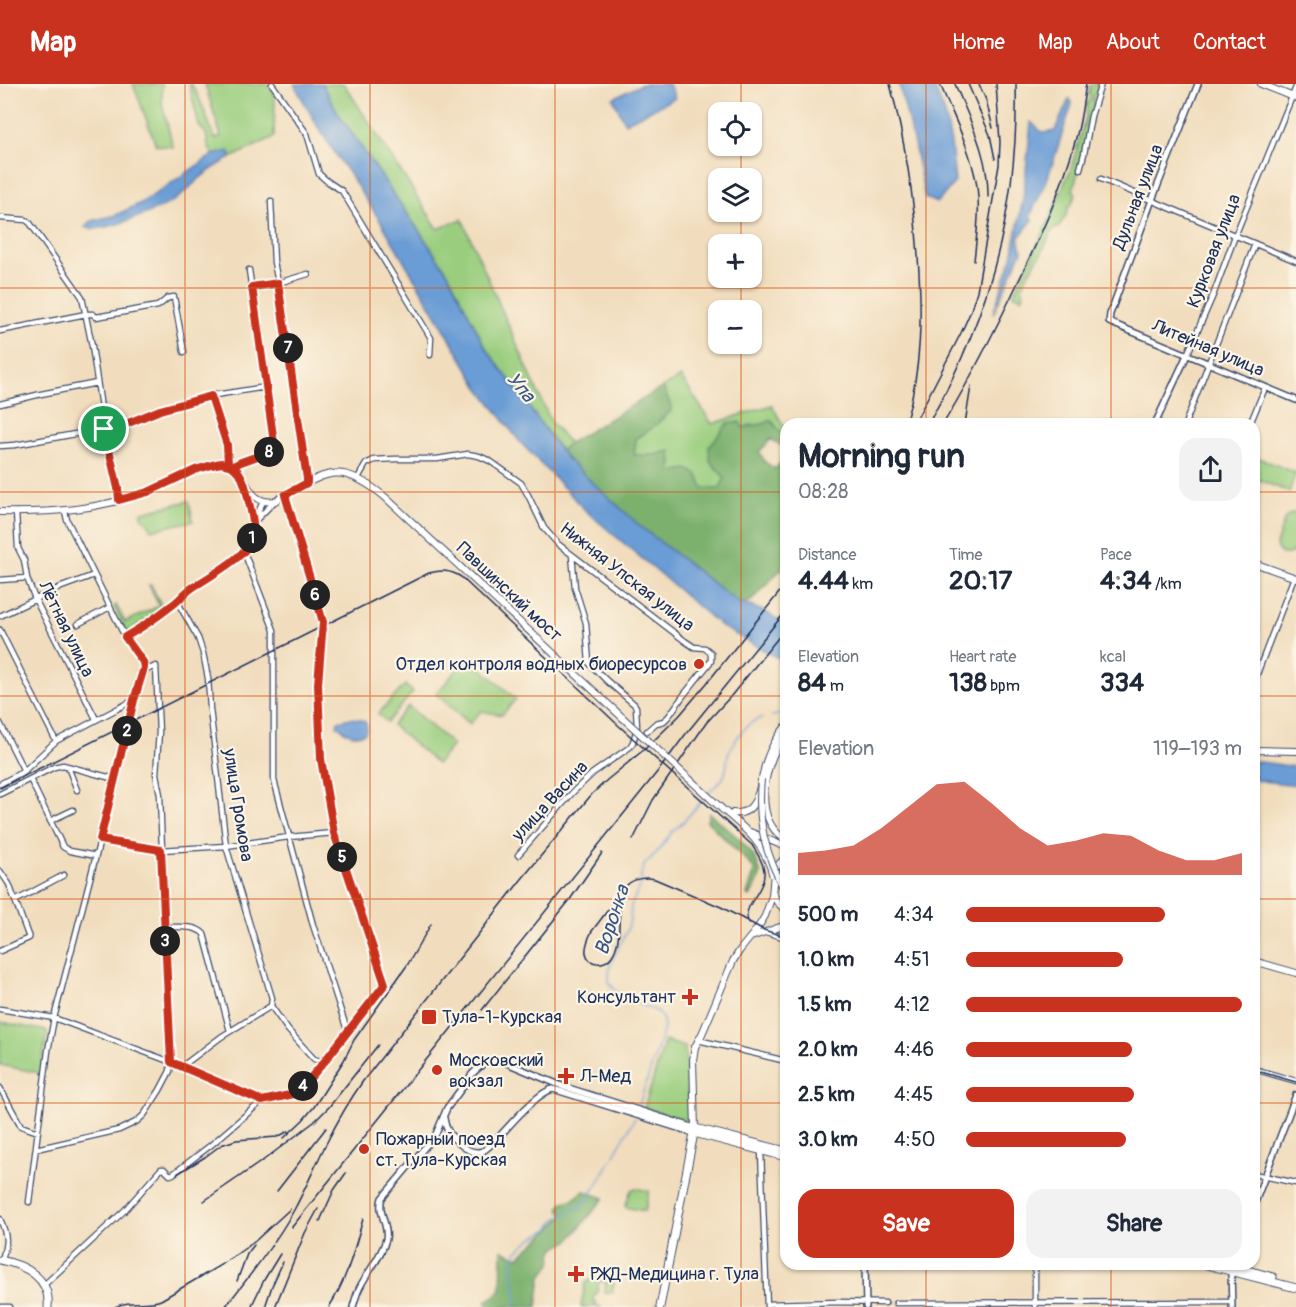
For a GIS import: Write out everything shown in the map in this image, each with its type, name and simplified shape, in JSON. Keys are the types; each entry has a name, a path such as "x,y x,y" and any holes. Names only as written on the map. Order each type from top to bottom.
{"main road":[{"path":"1261,84 1294,98"},
{"path":"0,512 65,511 119,500 148,492 195,470 221,463 230,465 240,474 254,496 263,502 275,501 307,483 331,474 349,474 358,478"},
{"name":"Павшинский мост","path":"358,478 374,488 749,832"},
{"path":"1260,565 1295,577"},
{"path":"734,813 744,813 752,807 769,753 780,734"},
{"path":"780,742 769,765 764,797 771,825 780,836"},
{"path":"1260,750 1296,751"},
{"path":"761,779 759,806 762,833 780,880"},
{"path":"749,832 780,845"},
{"path":"749,832 765,854 773,877"},
{"path":"660,1307 694,1131 693,1054 733,961 758,928 768,907 773,877 780,863"},
{"path":"772,890 780,905"},
{"path":"751,937 780,927"},
{"path":"758,928 766,932"},
{"path":"1260,963 1296,973"},
{"path":"694,1131 780,1156"},
{"path":"694,1131 780,1150"},
{"path":"1,1260 17,1264 38,1277 48,1294 48,1307"},
{"path":"1239,1270 1296,1288"},
{"path":"1242,1270 1296,1283"}],"street":[{"path":"272,84 306,134 319,174 342,191 431,338 430,356"},
{"path":"1080,170 1091,116 1101,84"},
{"name":"Дульная улица","path":"1109,322 1152,200 1198,84"},
{"name":"Курковая улица","path":"1158,418 1214,293 1235,236 1294,98 1296,87"},
{"path":"1101,179 1296,261"},
{"path":"271,201 274,262 307,483"},
{"path":"0,218 26,220 30,223 82,297 104,429 119,500"},
{"path":"1187,418 1255,244"},
{"path":"211,396 227,445 230,465 275,450 249,270"},
{"path":"252,287 278,283 308,274"},
{"path":"0,332 86,314 93,314 96,317 158,306 168,298 174,297 184,352"},
{"name":"Литейная улица","path":"1109,322 1296,400"},
{"path":"0,404 97,383"},
{"path":"0,446 104,429 211,396 266,387"},
{"path":"1252,418 1265,388"},
{"name":"Нижняя Упская улица","path":"358,478 366,464 375,460 436,459 468,454 490,461 521,483 547,532 558,544 685,641 694,647 705,648 711,652 711,661 669,716 647,731"},
{"path":"245,483 254,524"},
{"path":"44,1285 124,1211 160,1169 164,1169 170,1175 173,1174 262,1101 299,1091 385,984 334,833 321,759 318,684 323,622 285,495"},
{"path":"254,524 275,501"},
{"path":"125,637 244,552 251,542 254,524 263,502"},
{"path":"29,1202 54,1018 134,700 144,671 143,662 125,637 93,575 65,511"},
{"name":"Лётная улица","path":"16,512 18,548 24,560 27,578 35,599 96,719"},
{"path":"244,552 274,630 274,780 313,925 347,1030"},
{"name":"улица Васина","path":"518,855 573,792 593,773 630,747 637,728 636,707 632,701 589,663 586,623 575,588 572,554"},
{"path":"0,616 93,575"},
{"path":"1260,667 1295,577"},
{"path":"0,580 27,578"},
{"name":"улица Громова","path":"177,601 203,652 208,678 226,846 272,998 271,1006 288,1030 314,1059 324,1062"},
{"path":"78,624 110,607"},
{"path":"0,630 56,741"},
{"path":"36,1149 119,1130 136,1122 144,1115 170,1071 160,795 156,774 159,732 156,666 144,671"},
{"path":"0,784 24,771 56,741 134,700"},
{"path":"0,723 24,771"},
{"path":"0,794 54,767 63,765 115,779"},
{"path":"68,767 77,790"},
{"path":"30,779 63,847 96,856"},
{"path":"722,809 734,813"},
{"path":"50,820 73,810"},
{"path":"100,840 161,850 226,846 334,833"},
{"path":"0,871 9,884 29,938 0,951"},
{"path":"15,901 64,875"},
{"path":"164,927 200,929 204,934 230,1031"},
{"path":"766,932 780,936"},
{"path":"181,1067 230,1031 271,1006"},
{"path":"0,1009 54,1018 171,1062 262,1101"},
{"path":"698,1040 780,1060"},
{"path":"353,1307 360,1286 380,1255 386,1238 380,1210 382,1198 436,1134 447,1108 473,1073 489,1061 501,1061 562,1086 694,1131"},
{"path":"1260,1071 1296,1081"},
{"path":"545,1079 546,1092"},
{"path":"0,1088 21,1126 38,1132"},
{"path":"444,1116 448,1132 465,1149 475,1152 483,1150 546,1092 553,1089 620,1107"},
{"path":"1260,1188 1296,1095"},
{"path":"436,1134 448,1132"},
{"path":"761,1151 767,1306 885,1303"},
{"path":"1260,1175 1296,1183"},
{"path":"0,1219 7,1238 1,1260"},
{"path":"865,1270 866,1305"},
{"path":"1035,1270 1035,1305"},
{"path":"896,1303 1231,1304 1230,1270"},
{"path":"0,1307 10,1307"},
{"path":"43,1307 48,1307"}],"green space":[{"path":"133,84 162,84 162,103 173,147 156,145"},
{"path":"189,84 199,97 215,139 221,136 205,84 268,84 275,98 274,137 231,158 229,151 213,155 206,133 199,126"},
{"path":"322,84 344,84 438,229 462,219 551,422 569,443 561,451 486,348 448,273 340,116"},
{"path":"1090,84 1100,84 1093,99 1094,104 1073,190 1076,194 1066,215 1058,228 1053,229 1040,256 1030,270 1022,287 1024,294 1022,298 1013,294 1070,172 1086,116"},
{"path":"681,377 712,424 772,405 780,420 780,432 762,426 751,425 743,428 728,424 720,434 710,461 725,478 719,490 703,488 697,474 670,472 671,452 634,456 636,438 652,428 672,410 663,387"},
{"path":"663,387 672,409 652,428 636,438 634,455 655,455 671,451 671,472 687,469 697,474 703,488 719,489 725,478 710,461 709,447 728,423 740,422 743,428 764,424 771,420 780,431 780,445 771,439 759,452 765,462 775,469 780,464 780,570 751,601 740,604 641,527 566,458 561,451 569,443"},
{"path":"1260,459 1296,473 1289,492 1260,480"},
{"path":"189,501 193,521 151,530 149,524 142,518 142,512"},
{"path":"1296,513 1296,549 1284,554 1277,549 1276,545 1285,518"},
{"path":"149,585 162,610 128,632 114,607 116,605 125,622 159,606"},
{"path":"468,657 516,699 502,715 481,711 470,724 436,694"},
{"path":"405,685 413,692 387,722 378,714"},
{"path":"408,706 453,745 437,764 392,725"},
{"path":"709,813 755,858 760,875 750,896 747,895 755,869 707,821"},
{"path":"0,1022 48,1031 40,1073 0,1065"},
{"path":"665,1041 685,1047 689,1121 644,1108"},
{"path":"635,1188 649,1191 645,1211 625,1207 631,1190"},
{"path":"584,1191 604,1198 569,1241 553,1251 551,1264 541,1277 537,1307 489,1307 486,1301 501,1289 502,1250 518,1257 564,1215 559,1208 564,1202 572,1200"},
{"path":"589,1280 599,1280 614,1283 612,1293 604,1292 606,1282 599,1281 597,1294 594,1294 593,1301 596,1302 595,1305 602,1307 581,1307 585,1284"}],"water":[{"path":"294,84 322,84 340,116 448,273 486,348 566,458 641,527 740,604 753,607 780,621 780,658 722,627 586,511 519,441 478,386 381,222 319,129"},
{"path":"642,84 669,84 675,98 625,123 613,98"},
{"path":"899,84 933,84 945,113 955,182 937,203 925,198"},
{"path":"1069,99 1072,104 1046,183 1030,216 1033,220 1019,237 1022,251 993,314 1012,257 1023,199 1031,122 1043,133 1055,131"},
{"path":"229,151 231,158 196,181 181,196 171,202 117,224 85,227 91,221 116,215 143,202 213,155"},
{"path":"351,718 366,722 365,733 352,735 337,726 338,721"},
{"path":"1260,762 1296,767 1296,785 1260,781"}],"waterway":[{"name":"Воронка","path":"772,716 780,714"},
{"name":"Воронка","path":"708,793 723,779 729,752 738,736 752,722 762,718"},
{"name":"Воронка","path":"638,1108 664,1029 663,1020 658,1012 619,995 609,982 611,962 627,931 631,906 641,884 641,874 645,864 705,797"},
{"name":"Воронка","path":"514,1307 517,1299 512,1265 516,1252 531,1239 549,1229 556,1219 584,1204 635,1118"}],"tunnel":[{"path":"885,1303 896,1303"}],"tram line":[{"path":"0,788 429,573 449,572 461,577 618,725 752,845 761,860 764,879 747,911 749,923"},
{"path":"624,893 621,900 616,949 605,962 594,962 586,953 592,931 627,885 640,879 655,879 721,907 764,930 780,935"},
{"path":"1260,1072 1296,1082"}],"railway":[{"path":"890,84 908,170 919,277 918,362 907,418"},
{"path":"940,84 959,128 976,183 978,216 974,261"},
{"path":"955,84 982,153 988,197"},
{"path":"968,84 990,135 995,159"},
{"path":"979,84 986,100 993,128"},
{"path":"917,418 961,333 977,291 999,165 1000,142 996,84"},
{"path":"931,418 968,344 996,260 1006,217 1012,173 1016,129 1016,84"},
{"path":"947,418 986,347 1047,220 1070,159 1081,118 1086,84"},
{"path":"966,418 971,386"},
{"path":"225,1307 262,1260 287,1223 334,1128 363,1081 521,880 592,794 679,716 780,592"},
{"path":"292,1227 780,618"},
{"path":"707,722 780,635"},
{"path":"633,840 653,800 709,719"},
{"path":"482,1010 569,901 602,853"},
{"path":"284,1138 314,1107 354,1040 408,964 431,924"},
{"path":"204,1201 314,1122 329,1107 378,1045"},
{"path":"277,1191 326,1128"},
{"path":"177,1174 221,1145 236,1140 277,1137 289,1131"},
{"path":"320,1221 334,1190 346,1173"},
{"path":"115,1307 126,1303 161,1300 224,1263 254,1242 290,1209"},
{"path":"275,1307 305,1233 318,1209"},
{"path":"329,1307 345,1275 363,1219"},
{"path":"237,1281 247,1254 254,1245"},
{"path":"251,1307 280,1254"},
{"path":"265,1307 283,1262"}],"place":[{"name":"Отдел контроля водных биоресурсов","path":"699,664"},
{"name":"Консультант","path":"690,997"},
{"name":"Тула-1-Курская","path":"429,1017"},
{"name":"Московский вокзал","path":"437,1070"},
{"name":"Л-Мед","path":"566,1076"},
{"name":"Пожарный поезд ст. Тула-Курская","path":"364,1149"},
{"name":"РЖД-Медицина г. Тула","path":"576,1274"}],"route":[{"path":"104,429 119,500 148,492 195,470 221,463 228,464 233,466 275,450 252,287 278,283 307,479 307,483 285,495 323,622 318,684 321,759 334,833 385,984 324,1062 294,1094 262,1101 171,1062 161,850 100,840 144,668 143,662 125,637 171,607 187,592 232,561 249,546 254,524 245,483 237,470 228,464 227,445 211,396 169,407 126,424 104,429"}],"water label":[{"name":"Упа","path":"521,387"}]}
